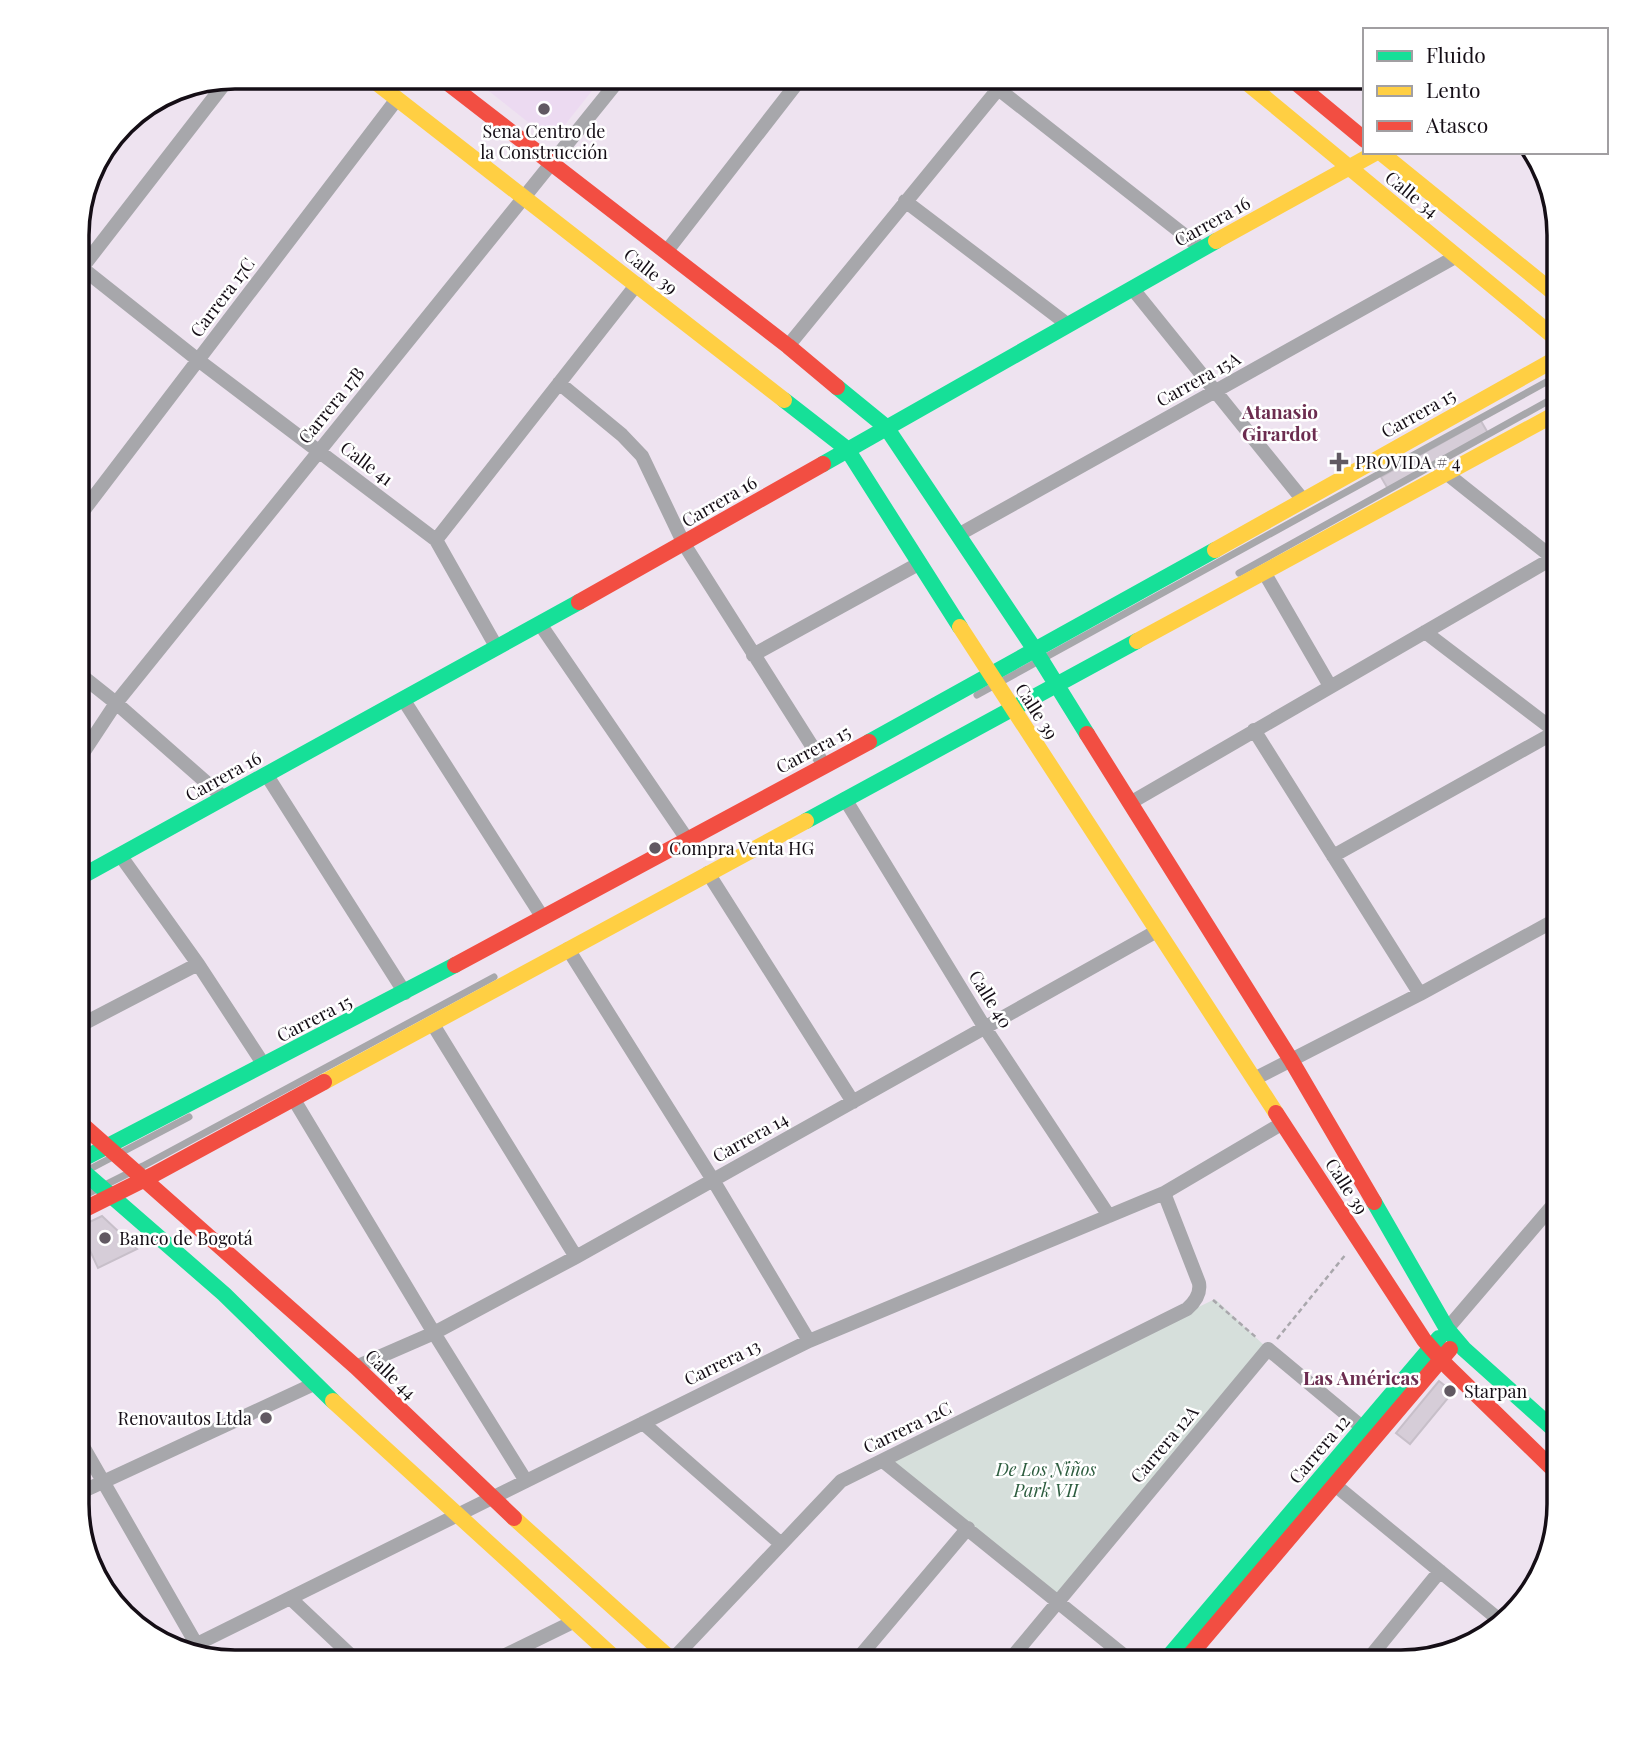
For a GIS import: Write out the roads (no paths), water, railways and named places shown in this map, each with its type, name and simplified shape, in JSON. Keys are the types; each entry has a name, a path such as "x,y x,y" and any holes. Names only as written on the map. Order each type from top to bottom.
{"street":[{"name":"Calle 39","path":"386,90 847,449 1157,931 1436,1354 1547,1463"},
{"name":"Calle 39","path":"457,90 788,346 886,427 1039,656 1291,1060 1452,1335 1547,1418"},
{"name":"Carrera 17B","path":"90,743 116,703 610,90"},
{"path":"666,252 792,90"},
{"path":"788,346 997,90"},
{"path":"1011,90 1202,249"},
{"name":"Calle 34","path":"1256,90 1547,331"},
{"path":"1305,90 1363,138"},
{"path":"90,255 219,91"},
{"name":"Carrera 17C","path":"90,502 397,99"},
{"name":"Carrera 16","path":"89,872 684,544 1067,324 1375,154"},
{"name":"Calle 34","path":"1381,154 1547,287"},
{"path":"905,201 1067,324"},
{"name":"Carrera 15A","path":"958,535 1457,256"},
{"name":"Calle 41","path":"90,277 436,540 496,648"},
{"path":"436,540 637,285"},
{"path":"1132,288 1303,500"},
{"name":"Carrera 15","path":"89,1164 264,1065 407,996 543,918 824,765 1039,656 1303,500 1547,364"},
{"path":"559,383 622,435 642,456 684,544 824,765"},
{"path":"89,1204 105,1192 293,1098 845,799 1052,679 1264,572 1547,419"},
{"path":"1447,473 1547,553"},
{"path":"753,655 920,563"},
{"path":"1130,803 1330,686 1547,565"},
{"path":"1264,572 1330,686"},
{"path":"540,624 687,839"},
{"path":"1425,632 1547,724"},
{"path":"90,682 224,798"},
{"path":"403,699 543,918"},
{"path":"1254,730 1420,994"},
{"path":"1332,856 1547,738"},
{"path":"266,774 407,996"},
{"name":"Calle 40","path":"845,799 985,1028 1110,1216"},
{"path":"120,855 198,964 264,1065"},
{"path":"708,873 853,1102"},
{"path":"1255,1079 1547,925"},
{"name":"Carrera 14","path":"356,1367 434,1333 576,1257 1157,931"},
{"path":"568,949 713,1180 809,1341"},
{"path":"89,1021 198,964"},
{"path":"432,1023 576,1257"},
{"path":"293,1098 526,1481"},
{"name":"Carrera 13","path":"203,1646 290,1598 809,1341 1164,1193 1283,1123"},
{"name":"Calle 44","path":"89,1131 356,1367 492,1498 661,1650"},
{"path":"89,1178 224,1294 314,1384 606,1650"},
{"name":"Carrera 12C","path":"683,1650 841,1481 1187,1310 1196,1299 1200,1288 1164,1193"},
{"name":"Carrera 12","path":"1194,1650 1335,1485 1547,1213"},
{"name":"Carrera 12A","path":"1018,1650 1268,1349 1363,1427"},
{"name":"Carrera 12","path":"1174,1650 1363,1427 1436,1354"},
{"path":"89,1488 314,1384"},
{"path":"643,1423 780,1544"},
{"path":"89,1455 191,1643"},
{"path":"883,1461 1117,1650"},
{"path":"1335,1485 1494,1616"},
{"path":"865,1650 968,1528"},
{"path":"1376,1650 1440,1571"},
{"path":"290,1598 345,1650"},
{"path":"516,1650 575,1621"}],"lane":[{"path":"1039,656 1547,381"},
{"path":"1231,577 1547,402"},
{"path":"963,703 994,680"},
{"path":"407,996 656,867"},
{"path":"139,1175 497,975"},
{"path":"113,1151 200,1111"},
{"path":"89,1196 105,1192"}],"place":[{"name":"Sena Centro de la Construcción","path":"544,109"},
{"name":"PROVIDA # 4","path":"1339,462"},
{"name":"Compra Venta HG","path":"655,848"},
{"name":"Banco de Bogotá","path":"105,1238"},
{"name":"Starpan","path":"1450,1391"},
{"name":"Renovautos Ltda","path":"266,1418"}],"district":[{"name":"Atanasio Girardot","path":"1280,422"},
{"name":"Las Américas","path":"1361,1377"}],"park label":[{"name":"De Los Niños Park VII","path":"1046,1479"}]}
